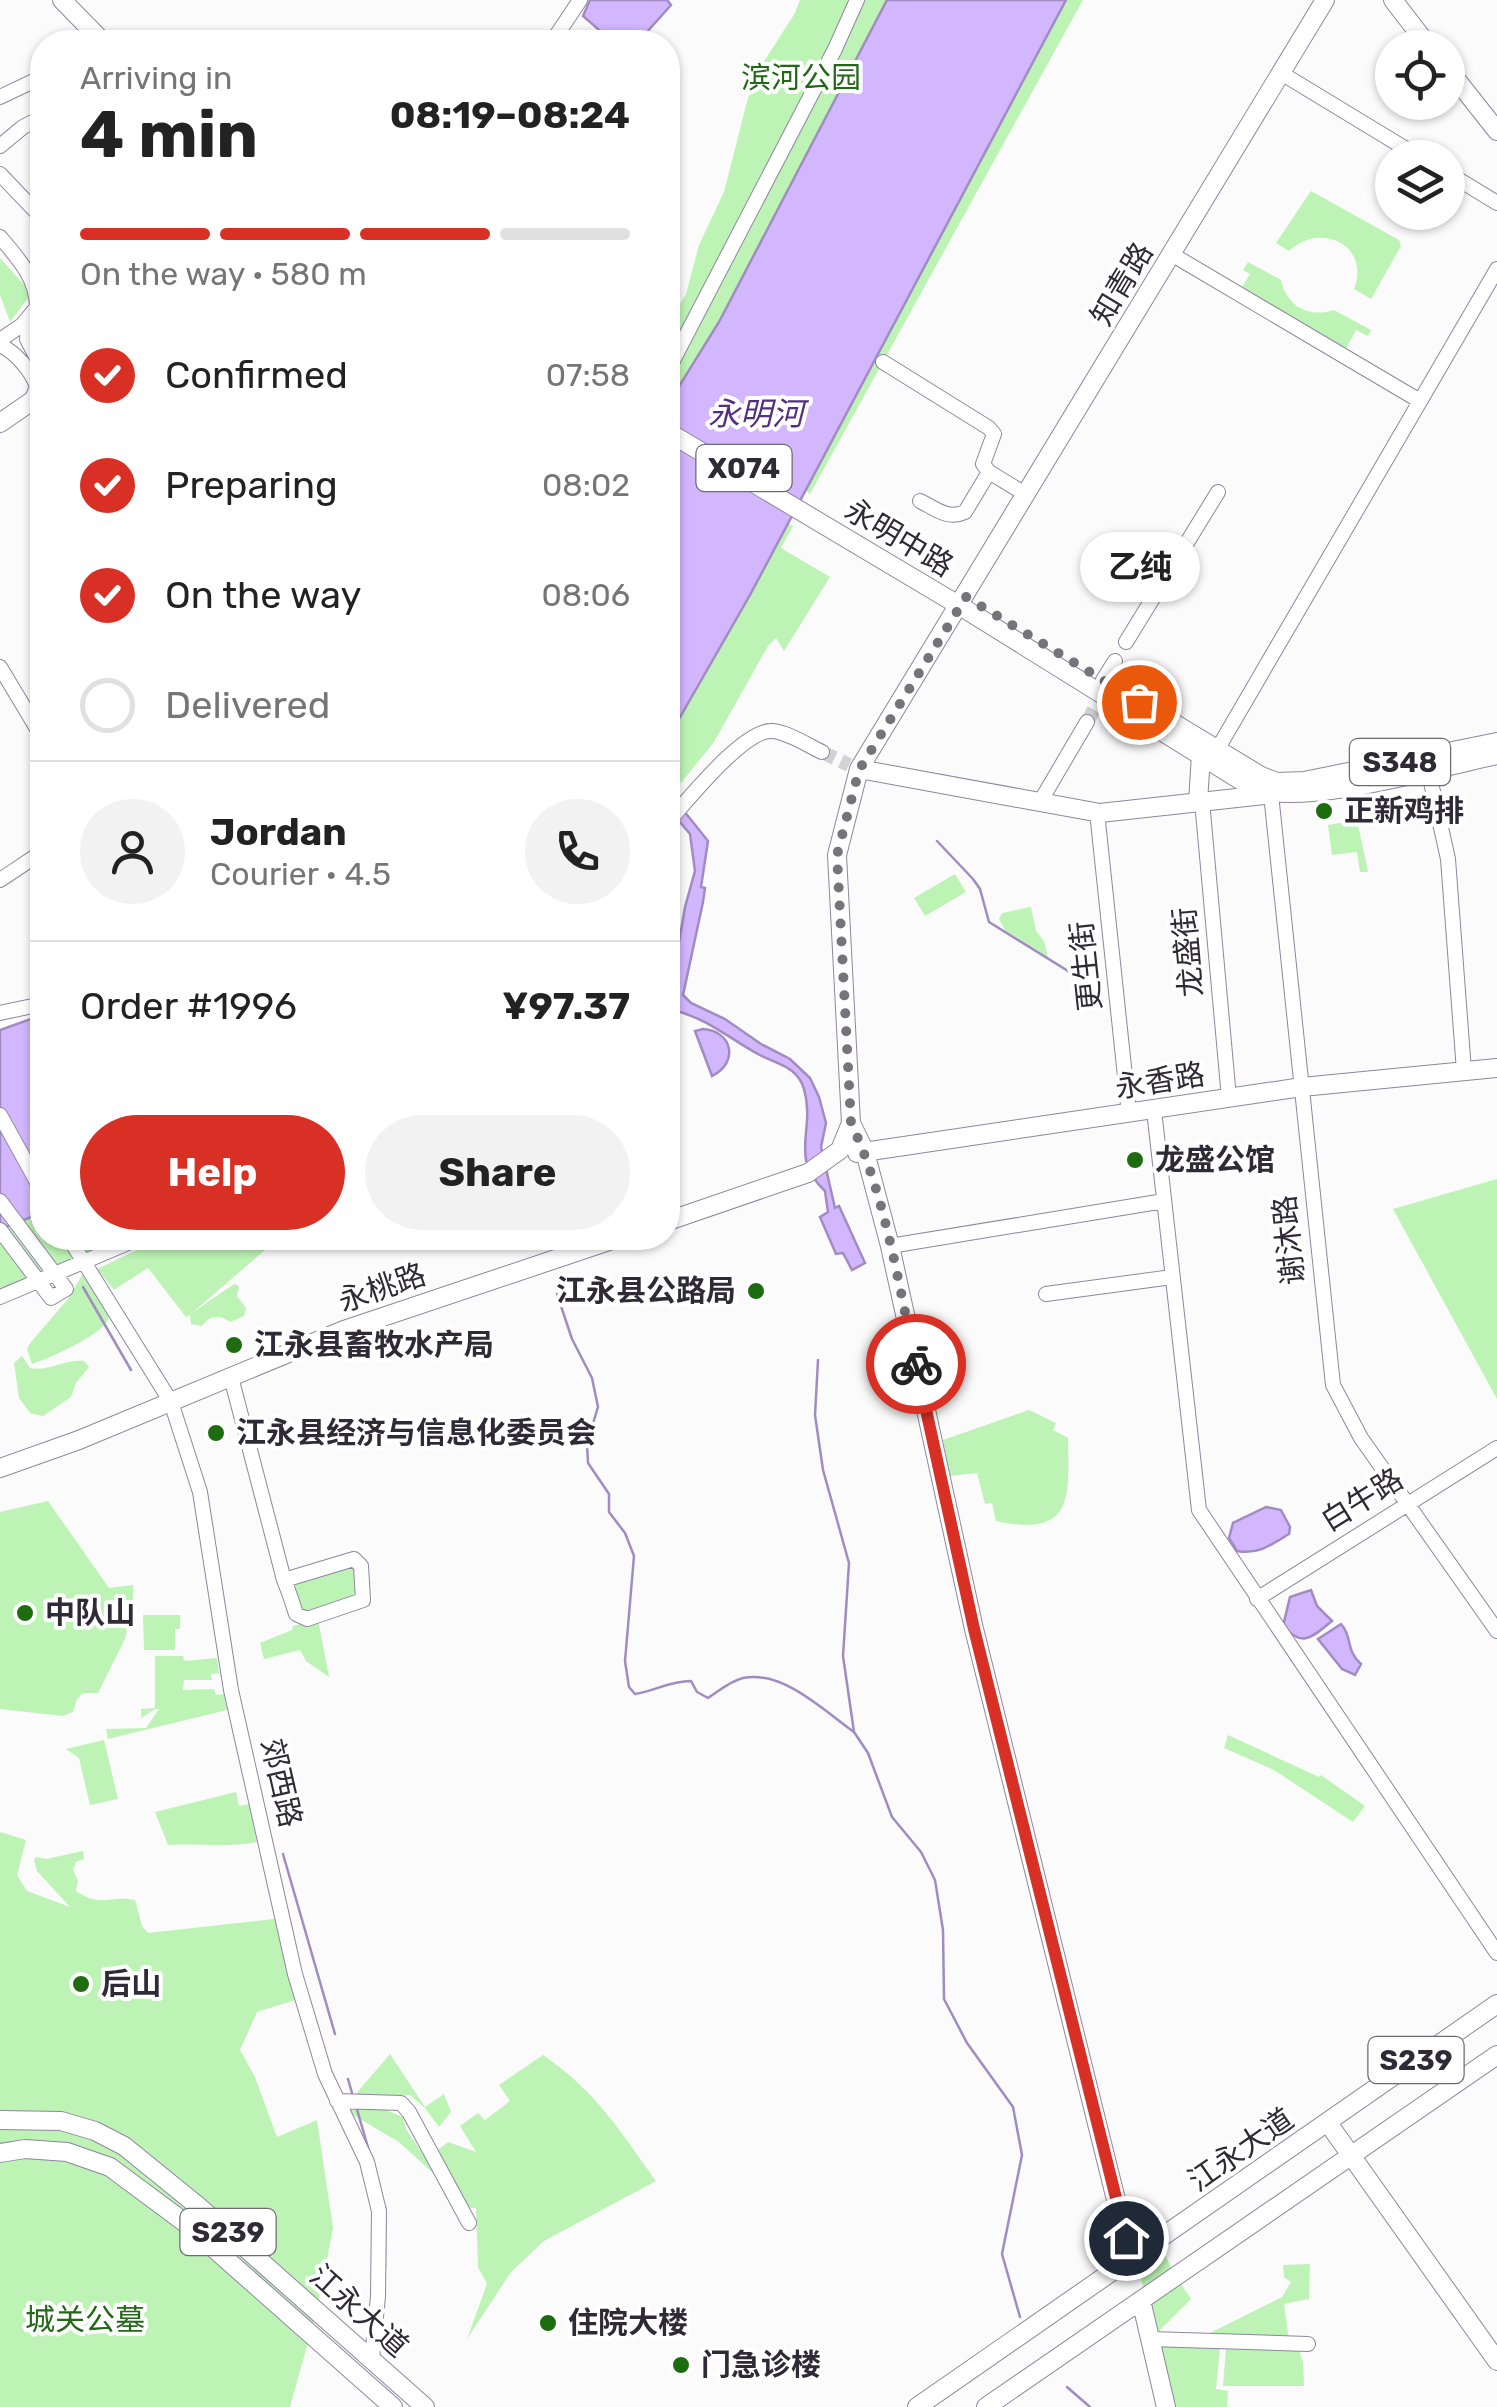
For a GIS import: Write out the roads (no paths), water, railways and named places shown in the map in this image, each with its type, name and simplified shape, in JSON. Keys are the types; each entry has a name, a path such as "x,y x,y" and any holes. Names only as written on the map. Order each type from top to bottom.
{"main road":[{"path":"62,0 91,30"},
{"name":"知青路","path":"963,602 1325,0"},
{"path":"1393,0 1416,30"},
{"path":"1465,91 1497,131"},
{"path":"0,424 30,392"},
{"name":"X074","path":"680,430 818,516"},
{"name":"X074","path":"680,439 818,516"},
{"name":"永明中路","path":"818,516 963,602 1101,693 1209,752 1240,786 1271,794 1497,742"},
{"path":"680,1217 808,1173 840,1150 848,1130 837,855 854,767 963,602"},
{"path":"1200,801 1209,752"},
{"name":"永明中路","path":"1301,785 1428,769 1497,754"},
{"path":"854,767 1097,812 1200,801 1240,786 1277,782 1301,785"},
{"name":"永香路","path":"831,1157 1302,1087 1497,1068"},
{"path":"848,1130 865,1152 890,1246 974,1629 1131,2260"},
{"name":"永桃路","path":"0,1468 79,1440 344,1330 582,1250"},
{"name":"江永大道","path":"917,2407 1497,2004"},
{"name":"S239","path":"986,2407 1497,2055"},
{"name":"江永大道","path":"0,2120 61,2121 124,2146 198,2206 425,2407"},
{"path":"1332,2120 1497,2361"},
{"name":"江永大道","path":"0,2153 25,2149 68,2152 110,2167 184,2222 373,2398 393,2407"},
{"path":"1356,2154 1497,2343"},
{"path":"1141,2300 1166,2407"}],"street":[{"path":"560,30 580,0"},
{"path":"680,347 860,0"},
{"path":"1281,74 1391,140"},
{"path":"0,97 30,83"},
{"path":"0,146 30,123"},
{"path":"0,174 30,205"},
{"path":"1465,183 1497,203"},
{"path":"0,237 30,276"},
{"path":"1172,255 1420,400"},
{"path":"1209,752 1497,269"},
{"path":"30,316 0,342 30,373"},
{"path":"30,318 25,329 30,348"},
{"path":"884,362 989,428 994,434 982,464 988,472 1027,495"},
{"path":"920,501 944,514 965,512 988,472"},
{"path":"1126,642 1218,492"},
{"path":"1101,693 1114,661"},
{"path":"0,666 30,717"},
{"path":"1040,802 1086,722"},
{"path":"680,809 739,747 760,732 774,730 822,752"},
{"path":"1428,769 1448,860 1464,1071"},
{"path":"1273,820 1278,808 1301,785"},
{"path":"1240,786 1273,820"},
{"name":"谢沐路","path":"1271,794 1333,1385 1348,1419 1497,1630"},
{"name":"龙盛街","path":"1200,801 1228,1098"},
{"name":"更生街","path":"1097,812 1129,1114"},
{"path":"0,880 30,860"},
{"path":"0,1013 30,1007"},
{"path":"1154,1110 1199,1510 1497,1953"},
{"path":"0,1114 30,1168"},
{"path":"0,1201 30,1241"},
{"path":"890,1246 1164,1202"},
{"path":"0,1230 38,1281"},
{"path":"37,1250 54,1274"},
{"name":"郊西路","path":"76,1250 171,1402 200,1492 231,1690 295,1974 349,2101 379,2211 378,2296 372,2359"},
{"path":"0,1297 112,1250"},
{"path":"1046,1294 1172,1277"},
{"path":"231,1376 284,1580 296,1614 302,1619 363,1600 361,1566 354,1559 284,1580"},
{"name":"白牛路","path":"1256,1598 1497,1448"},
{"path":"349,2101 402,2103 469,2223"},
{"path":"1150,2339 1308,2344"}],"water":[{"path":"590,0 667,0 671,5 649,30 599,30 583,16"},
{"name":"永明河","path":"887,0 1066,0 750,595 680,717 680,385 719,322"},
{"path":"680,806 708,841 701,887 705,888 703,902 683,995 790,1059 810,1078 826,1123 821,1147 835,1208 839,1206 865,1263 852,1270 843,1253 836,1254 820,1217 828,1212 825,1191 814,1179 805,1155 807,1104 801,1081 784,1066 680,1012 680,936 695,871 690,834 680,822"},
{"path":"30,1019 30,1218 0,1229 0,1030"},
{"path":"703,1029 721,1035 729,1048 726,1063 712,1076 695,1031"},
{"path":"1266,1507 1281,1510 1290,1527 1289,1534 1258,1550 1237,1551 1229,1538 1233,1523"},
{"path":"1311,1590 1317,1606 1332,1621 1308,1638 1296,1637 1283,1626 1290,1597"},
{"path":"1341,1624 1361,1664 1355,1675 1342,1669 1318,1639"}],"waterway":[{"path":"937,841 980,889 989,922 1089,984"},
{"path":"83,1287 131,1370"},
{"path":"557,1294 572,1339 592,1378 598,1407 587,1443 588,1463 609,1494 609,1512 625,1533 634,1556 625,1661 629,1687 635,1694 691,1681 697,1692 708,1698 743,1678 758,1677 802,1694 854,1732"},
{"path":"818,1360 815,1415 823,1470 849,1563 843,1656 854,1732 868,1753 892,1817 921,1852 935,1880 943,1930 944,1999 967,2043 1013,2107 1022,2155 1002,2254 1020,2317"},
{"path":"283,1854 335,2034"},
{"path":"348,2079 352,2093"},
{"path":"356,2106 369,2151"},
{"path":"385,2207 385,2268"},
{"path":"1067,2387 1090,2407"}],"tunnel":[{"path":"1087,722 1097,704"},
{"path":"822,752 849,765"}],"place":[{"name":"乙纯","path":"1139,702"},
{"name":"正新鸡排","path":"1324,811"},
{"name":"龙盛公馆","path":"1135,1160"},
{"name":"江永县公路局","path":"756,1291"},
{"name":"江永县畜牧水产局","path":"234,1345"},
{"name":"江永县经济与信息化委员会","path":"216,1433"},
{"name":"中队山","path":"25,1613"},
{"name":"后山","path":"81,1984"},
{"name":"住院大楼","path":"548,2323"},
{"name":"门急诊楼","path":"681,2365"}],"park label":[{"name":"滨河公园","path":"801,78"},
{"name":"城关公墓","path":"85,2320"}]}
